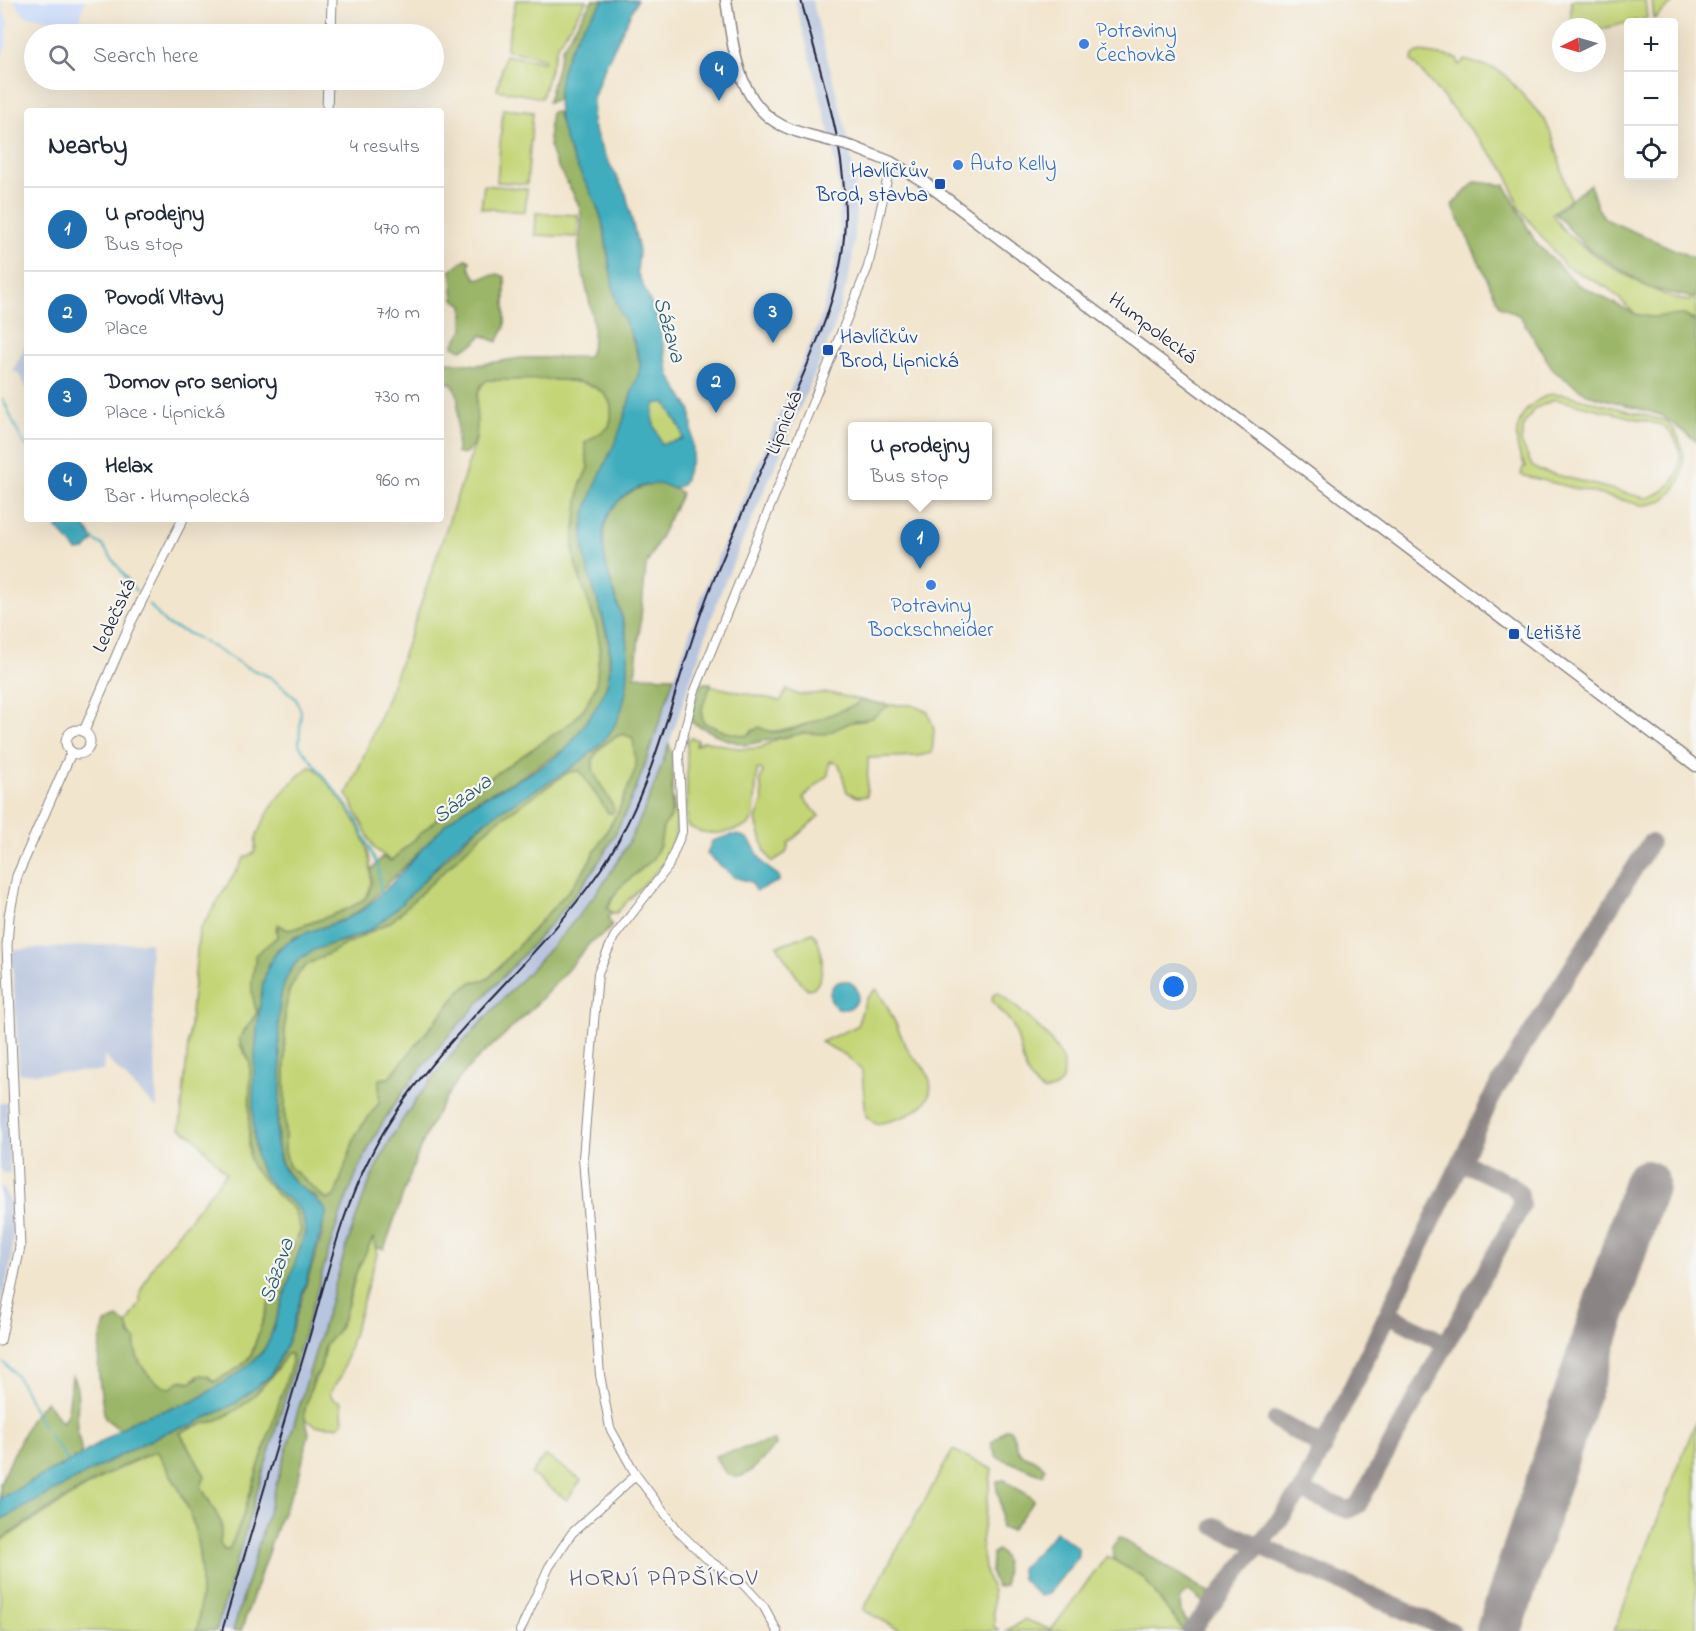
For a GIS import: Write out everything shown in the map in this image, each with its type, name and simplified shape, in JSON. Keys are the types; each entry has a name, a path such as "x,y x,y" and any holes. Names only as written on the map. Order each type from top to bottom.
{"main road":[{"path":"331,24 332,0"},
{"name":"Humpolecká","path":"726,0 742,78 751,98 766,115 783,126 853,147 891,162 926,183 1696,766"},
{"path":"327,108 328,90"},
{"name":"Ledečská","path":"84,731 131,622 181,522"},
{"name":"Ledečská","path":"72,731 84,731 89,736 89,748 80,754 71,753 66,745 67,737 72,731"},
{"name":"Ledečská","path":"0,1341 20,1247 7,946 9,916 17,876 71,753"}],"street":[{"name":"Lipnická","path":"636,1475 610,1428 604,1406 583,1158 598,973 614,937 668,867 682,832 679,753 694,693 868,267 891,162"},
{"path":"521,1630 549,1567 572,1533 636,1475 680,1533 706,1558 744,1585 764,1607 777,1631"}],"shaded area":[{"path":"0,0 8,22 6,46 0,60"},
{"path":"13,0 85,0 79,24 25,16"},
{"path":"795,0 812,0 844,122 854,173 856,219 852,265 834,329 721,591 655,785 625,850 608,878 573,921 427,1087 396,1131 378,1162 233,1631 216,1631 331,1243 356,1171 382,1123 414,1077 584,883 611,842 640,779 706,584 819,323 836,263 839,234 839,189 832,143"},
{"path":"24,347 24,383 20,374 13,371"},
{"path":"150,942 157,1109 104,1056 104,1071 19,1074 12,950"},
{"path":"0,1103 7,1103 10,1173 3,1173 0,1168"},
{"path":"0,1185 13,1205 13,1237 11,1264 0,1304"}],"green space":[{"path":"516,0 587,0 557,46 542,98 497,90 505,55 543,62 543,58 506,50"},
{"path":"592,0 604,0 569,52 557,100 548,102 562,48"},
{"path":"1571,0 1645,0 1647,18 1624,18 1624,24 1606,28 1606,18 1571,18"},
{"path":"1652,0 1676,0 1655,18"},
{"path":"1421,52 1457,58 1459,65 1465,60 1496,69 1505,75 1545,120 1554,141 1570,199 1552,213 1559,225 1586,249 1642,284 1677,299 1690,301 1696,295 1696,321 1686,315 1650,317 1635,314 1608,288 1565,266 1519,208 1506,171 1412,61 1413,55"},
{"path":"503,109 533,112 527,184 497,182"},
{"path":"551,112 557,112 573,159 592,193 603,223 610,270 641,366 584,545 609,645 609,678 601,702 567,748 518,779 475,801 448,822 365,907 346,919 295,937 277,949 263,982 256,1048 256,1081 272,1187 300,1211 305,1224 305,1233 269,1341 255,1360 225,1384 203,1397 120,1430 105,1418 101,1394 99,1358 105,1323 118,1318 127,1324 130,1335 136,1340 136,1355 144,1370 164,1386 171,1388 179,1381 192,1382 201,1375 208,1376 214,1382 240,1367 251,1356 276,1282 301,1230 294,1210 252,1167 249,1157 250,1062 239,1039 257,1013 252,989 255,955 277,937 278,924 288,930 297,928 343,911 360,902 369,891 371,870 382,857 391,861 456,801 572,722 585,707 596,685 600,645 596,625 576,566 573,547 580,486 588,468 585,443 609,427 611,407 603,393 588,385 546,379 487,380 480,387 477,396 475,438 471,448 462,455 457,453 458,396 452,384 444,382 444,361 477,365 521,358 588,357 593,331 590,302 580,258 581,213 574,194 552,155 549,130"},
{"path":"1475,182 1505,185 1536,243 1577,284 1635,314 1650,317 1686,315 1696,324 1696,441 1661,415 1587,394 1554,371 1520,316 1500,306 1452,205"},
{"path":"1590,184 1597,207 1605,219 1696,259 1696,295 1693,298 1649,288 1586,247 1555,213"},
{"path":"484,185 527,189 525,212 481,208"},
{"path":"536,213 578,215 577,237 535,235"},
{"path":"466,259 470,261 469,267 476,279 498,274 505,277 505,327 497,342 482,335 474,344 461,350 453,346 463,329 463,305 454,299 451,270"},
{"path":"546,379 588,385 603,393 611,407 609,427 585,443 588,468 580,486 573,547 576,566 596,625 600,645 596,685 585,707 572,722 456,801 391,861 374,848 347,794 400,664 475,444 478,393 487,380"},
{"path":"1552,394 1563,394 1666,421 1675,432 1681,446 1682,473 1677,486 1669,496 1657,502 1642,505 1521,475 1523,467 1526,467 1517,444 1519,423 1531,406","holes":["1555,399 1662,425 1672,434 1678,445 1679,467 1668,487 1658,494 1645,498 1538,470 1532,466 1521,442 1524,424 1534,409"]},
{"path":"665,402 681,429 683,439 661,444 652,421 652,411 654,404"},
{"path":"662,482 682,493 646,566 635,676 674,677 641,776 620,824 594,869 546,930 415,1076 392,1108 364,1157 331,1243 216,1631 197,1631 201,1599 199,1549 191,1516 158,1452 128,1463 0,1541 0,1520 136,1447 169,1431 192,1425 236,1403 270,1376 287,1344 323,1232 317,1198 302,1189 292,1179 280,1158 278,1146 280,1087 278,1022 282,990 287,976 296,963 313,949 349,939 391,910 491,817 568,768 592,749 618,681 628,647 605,557 606,523 612,509 623,497 639,488","holes":["623,734 633,738 636,767 618,812 586,867 572,887 488,979 472,982 461,990 389,1078 379,1079 379,1103 356,1134 335,1196 327,1200 289,1166 285,1151 285,1012 289,991 299,973 308,964 392,921 493,824 569,772 580,771 608,813 612,813 614,809 596,776 593,761 602,746","287,1354 291,1354 292,1362 241,1522 229,1550 224,1550 220,1544 222,1524 201,1487 205,1476 180,1433 234,1412 252,1398"]},
{"path":"702,683 711,683 702,708 704,723 726,732 746,736 759,727 772,733 797,728 855,705 861,700 889,705 872,718 851,722 826,734 803,733 745,745 725,739 691,722 691,711"},
{"path":"711,686 781,701 787,689 798,695 829,693 861,700 855,705 805,725 780,730 753,730 746,736 726,732 704,723 702,709"},
{"path":"889,705 912,705 928,712 934,729 932,753 918,756 868,758 867,796 857,797 847,792 839,764 830,761 828,775 803,798 819,816 789,843 786,853 772,862 765,852 756,820 763,801 760,780 763,771 760,769 757,770 754,816 749,825 725,832 709,833 687,825 687,740 691,738 698,740 696,745 705,741 742,749 760,748 777,739 803,733 826,733 851,722 864,721"},
{"path":"623,734 634,738 636,767 618,812 586,867 572,887 488,979 472,982 461,990 389,1078 384,1078 379,1103 356,1134 335,1196 327,1200 289,1166 285,1151 285,1012 289,991 299,973 308,964 392,921 493,824 569,772 580,771 612,813 614,809 595,776 593,761 603,746"},
{"path":"669,743 673,764 671,817 663,827 660,845 652,860 618,889 607,908 612,913 608,917 612,926 590,942 537,1004 459,1079 434,1118 424,1139 384,1249 377,1248 373,1238 355,1275 345,1314 338,1330 325,1346 320,1370 314,1377 304,1413 309,1433 299,1476 277,1526 241,1631 233,1631 346,1248 373,1174 395,1132 443,1065 556,942 607,878 627,846 643,812"},
{"path":"309,767 315,768 334,791 359,828 369,856 370,889 359,903 332,915 288,930 276,927 277,937 262,954 254,972 253,991 257,1013 241,1035 240,1045 250,1062 249,1157 274,1192 294,1210 301,1230 276,1282 251,1355 240,1367 214,1382 208,1376 197,1376 192,1382 182,1380 171,1389 161,1387 146,1373 141,1364 127,1324 140,1303 140,1292 155,1262 226,1173 194,1137 180,1128 199,931 245,857 254,853 257,835 272,806 285,789"},
{"path":"673,799 677,820 675,836 665,862 615,914 607,909 618,889 652,860 660,845 663,827 672,813"},
{"path":"813,933 821,952 822,968 815,987 808,989 801,983 777,946"},
{"path":"876,989 890,1011 910,1053 926,1071 930,1093 918,1109 908,1115 876,1124 866,1116 862,1071 847,1056 821,1042 857,1026 866,999"},
{"path":"998,992 1030,1019 1052,1043 1064,1068 1061,1083 1057,1087 1043,1091 1030,1078 1013,1026 992,1000 993,995"},
{"path":"373,1237 377,1254 341,1376 330,1393 333,1399 341,1402 343,1422 338,1426 316,1426 304,1418 307,1399 321,1367 325,1346 344,1316 362,1255"},
{"path":"287,1354 291,1354 292,1362 241,1522 229,1550 224,1550 220,1544 222,1524 201,1486 205,1476 180,1433 271,1378"},
{"path":"72,1376 78,1398 77,1428 81,1455 0,1498 0,1483 30,1420 46,1401 62,1422 68,1413"},
{"path":"1696,1421 1696,1631 1614,1631"},
{"path":"1006,1429 1011,1429 1021,1453 1045,1468 1043,1475 997,1457 991,1443"},
{"path":"775,1440 776,1445 754,1468 738,1477 730,1476 715,1456"},
{"path":"953,1450 992,1469 981,1542 986,1574 993,1592 994,1626 999,1631 902,1631 863,1610"},
{"path":"158,1452 179,1489 191,1517 199,1549 201,1599 197,1631 0,1631 0,1541 107,1474"},
{"path":"545,1455 581,1480 567,1500 531,1474"},
{"path":"1005,1480 1034,1500 1012,1530 1001,1528 1000,1525 1001,1503 996,1485 997,1481"},
{"path":"1119,1537 1209,1593 1204,1603 1189,1591 1180,1599 1181,1613 1189,1626 1184,1631 1142,1576 1115,1561 1112,1548"},
{"path":"997,1550 1003,1557 1005,1566 1005,1585 1000,1587 996,1586 991,1573 992,1555"},
{"path":"1107,1556 1142,1576 1184,1631 1006,1631 1025,1619 1051,1630"}],"water":[{"path":"604,0 637,0 602,73 593,99 592,123 602,150 626,194 639,251 637,272 657,317 670,376 691,411 693,455 683,484 674,489 662,485 638,488 617,502 605,524 603,548 623,622 628,651 627,683 620,713 605,739 590,753 557,778 485,821 456,845 385,919 360,935 314,950 295,964 288,975 280,1000 278,1027 281,1081 276,1134 278,1155 289,1177 316,1199 327,1212 287,1344 270,1376 236,1403 192,1425 169,1431 136,1447 0,1520 0,1498 81,1455 136,1419 194,1401 239,1373 262,1353 269,1341 305,1233 301,1213 267,1180 256,1155 253,1106 256,1048 261,997 270,962 291,940 350,917 365,908 387,888 447,823 475,802 538,769 566,749 575,739 604,692 608,681 610,660 608,639 585,557 583,536 585,515 619,433 639,373 640,363 633,339 616,301 599,213 574,161 561,127 558,94 560,78 572,45 584,25","holes":["665,402 681,429 683,439 661,444 653,420 655,404"]},
{"path":"58,522 81,522 94,540 85,550 77,551 57,528"},
{"path":"739,835 749,840 763,863 779,876 779,881 756,891 751,882 734,877 707,854 712,841"},
{"path":"844,981 854,985 858,995 854,1005 844,1009 834,1005 830,995 834,985"},
{"path":"1056,1532 1078,1548 1078,1557 1048,1594 1040,1596 1022,1579 1021,1569"}],"waterway":[{"path":"3,399 24,443"},
{"path":"91,538 102,545 136,591"},
{"path":"149,604 166,624 194,636 246,667 270,677 296,699 301,711 299,745 355,816 378,867 381,894"},
{"path":"4,1363 22,1385 44,1427"},
{"path":"48,1434 70,1463"}],"taxiway":[{"path":"1191,1631 1302,1491 1495,1091 1650,843"},
{"path":"1302,1491 1348,1510 1358,1505 1521,1207 1520,1194 1511,1185 1462,1162"},
{"path":"1388,1314 1446,1344"},
{"path":"1276,1420 1323,1447"},
{"path":"1215,1526 1451,1631"}],"runway":[{"path":"1499,1631 1646,1183"}],"railway":[{"path":"222,1631 336,1243 362,1173 396,1112 422,1076 572,908 619,840 650,770 710,589 824,324 837,282 844,237 843,177 833,117 801,0"}],"place":[{"name":"Potraviny Čechovka","path":"1084,44"},
{"name":"Helax","path":"719,101"},
{"name":"Auto Kelly","path":"958,165"},
{"name":"Havlíčkův Brod, stavba","path":"940,184"},
{"name":"Domov pro seniory","path":"773,343"},
{"name":"Havlíčkův Brod, Lipnická","path":"828,350"},
{"name":"Povodí Vltavy","path":"716,413"},
{"name":"U prodejny","path":"920,569"},
{"name":"Potraviny Bockschneider","path":"931,585"},
{"name":"Letiště","path":"1514,634"}],"district":[{"name":"HORNÍ PAPŠÍKOV","path":"664,1579"}],"water label":[{"name":"Sázava","path":"668,330"},
{"name":"Sázava","path":"463,800"},
{"name":"Sázava","path":"278,1271"}]}
